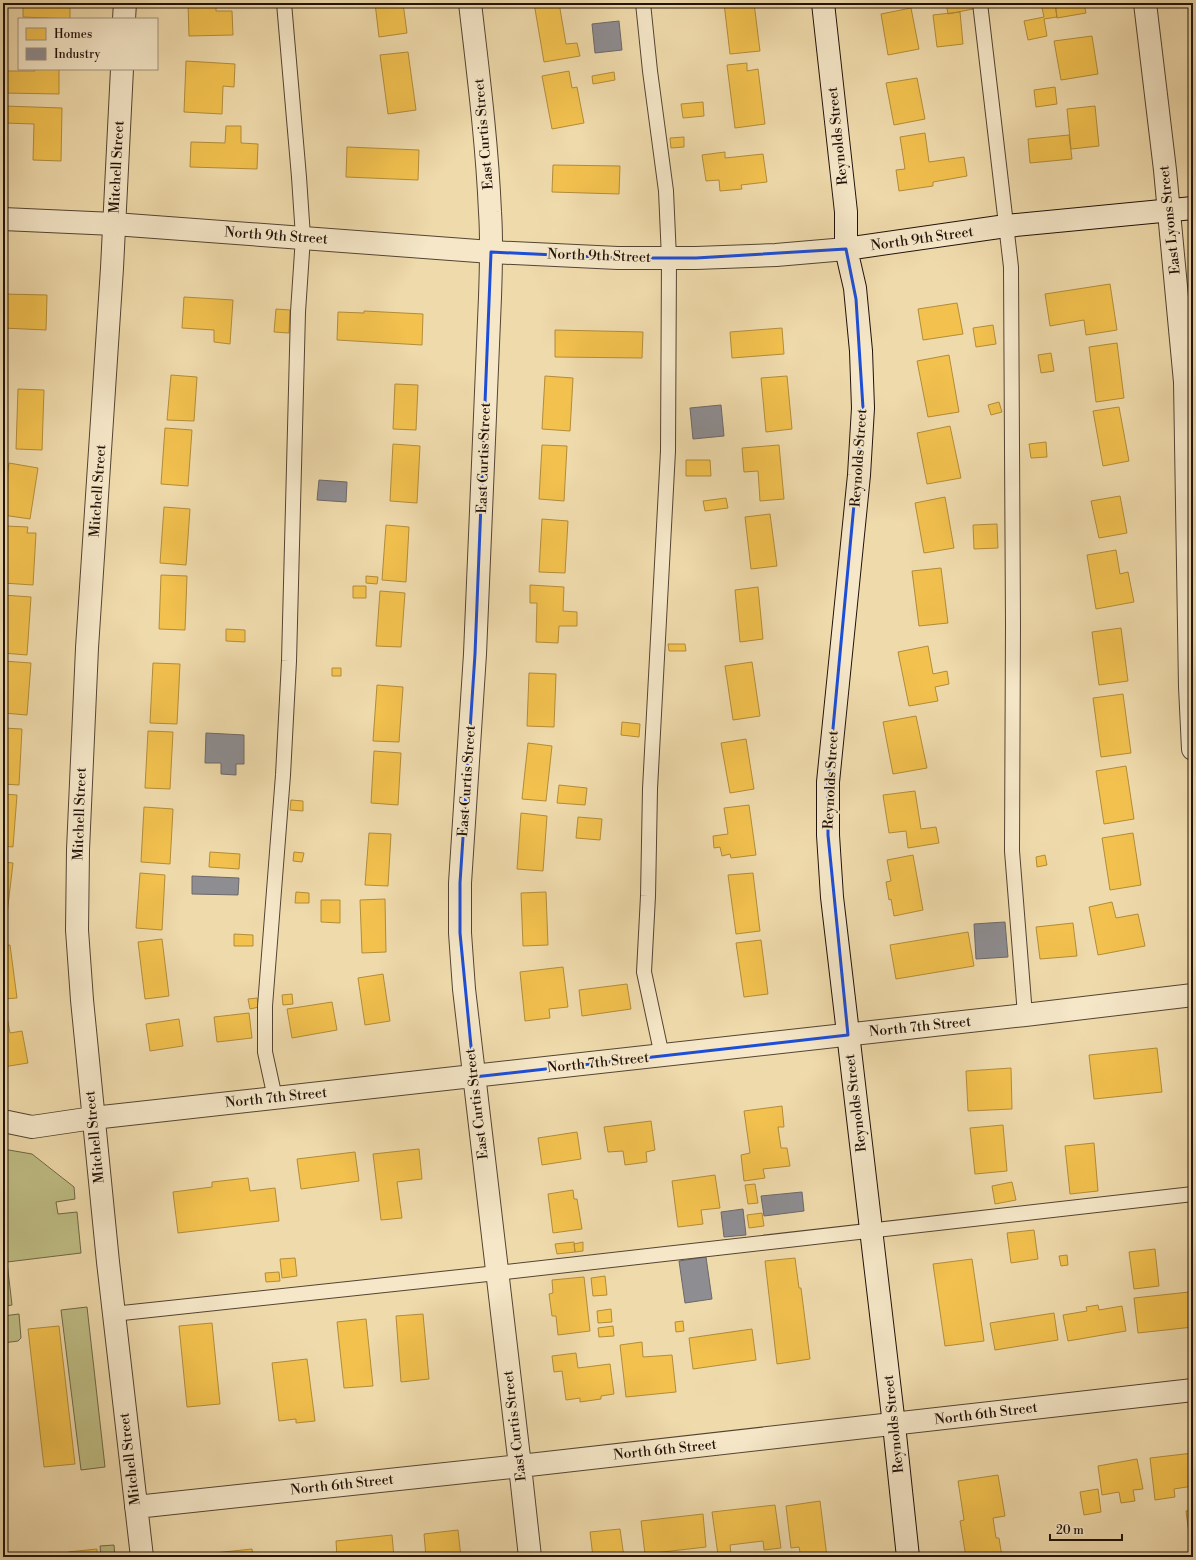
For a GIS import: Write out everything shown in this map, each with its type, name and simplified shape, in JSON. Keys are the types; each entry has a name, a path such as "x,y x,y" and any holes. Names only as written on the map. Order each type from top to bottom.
{"street":[{"path":"124,18 125,3"},
{"name":"East Curtis Street","path":"470,3 491,213 491,252 490,313 475,654 460,883 460,933 464,989 530,1557"},
{"name":"Reynolds Street","path":"823,3 846,212 846,249 856,299 861,351 863,408 859,475 828,782 828,835 832,897 908,1557"},
{"name":"East Lyons Street","path":"1145,3 1165,170 1185,382 1190,687 1193,749"},
{"name":"Mitchell Street","path":"122,70 114,224 87,648 78,850 77,930 82,1008 113,1314 142,1557"},
{"name":"North 9th Street","path":"3,219 114,224 491,252 618,258 669,258 776,255 846,249 1006,226 1193,208"},
{"name":"North 7th Street","path":"3,1121 32,1127 93,1118 1025,1016 1193,995"},
{"name":"North 6th Street","path":"136,1507 894,1425 1193,1390"}],"lane":[{"path":"274,1098 265,1052 265,1006 283,774 288,684 298,312 303,238 299,169 284,3"},
{"path":"643,3 666,191 669,258 668,451 650,789 648,896 644,972 662,1056"},
{"path":"980,3 1011,268 1013,617 1012,851 1025,1016"},
{"path":"113,1314 497,1273 1193,1194"}],"highlighted area":[{"path":"846,249 856,299 863,408 828,782 828,835 848,1035 474,1077 460,933 460,883 475,654 491,252 618,258 696,258"}],"shaded area":[{"path":"3,1149 32,1154 74,1187 75,1199 56,1202 58,1214 77,1212 81,1253 7,1262 12,1305 6,1306 3,1284"},
{"path":"87,1307 105,1467 81,1470 61,1310"},
{"path":"19,1314 21,1338 18,1341 3,1343 3,1316"},
{"path":"114,1545 115,1557 101,1557 100,1546"}],"building: Homes":[{"path":"23,3 70,3 70,18 23,17"},
{"path":"188,3 216,3 216,11 232,11 233,35 189,36"},
{"path":"375,3 403,3 407,33 379,37"},
{"path":"534,3 559,3 566,44 577,43 580,56 544,62"},
{"path":"659,3 672,3 672,6 660,7"},
{"path":"724,3 754,3 760,51 730,54"},
{"path":"946,3 972,3 973,9 948,14"},
{"path":"1041,3 1055,3 1057,17 1044,19 1047,36 1028,40 1024,21 1044,17"},
{"path":"1055,3 1084,3 1086,13 1057,18"},
{"path":"911,8 919,49 888,55 881,14"},
{"path":"960,12 963,44 937,47 933,15"},
{"path":"1092,36 1098,74 1061,80 1054,41"},
{"path":"408,52 416,110 388,114 380,55"},
{"path":"186,61 235,64 234,87 223,86 222,114 184,112"},
{"path":"747,63 747,71 758,69 765,124 735,128 727,65"},
{"path":"59,70 59,94 3,93 3,71"},
{"path":"569,71 572,88 577,87 584,123 552,129 542,76"},
{"path":"614,72 615,80 593,84 592,76"},
{"path":"917,78 925,119 894,125 886,83"},
{"path":"1055,87 1057,104 1036,107 1034,90"},
{"path":"703,102 704,116 683,118 681,104"},
{"path":"4,106 62,108 61,161 33,160 34,124 4,123"},
{"path":"1095,106 1099,146 1071,149 1067,109"},
{"path":"226,126 241,126 241,143 258,144 257,169 190,167 191,142 225,143"},
{"path":"925,133 929,162 964,157 967,176 933,182 933,186 899,191 896,170 905,169 900,137"},
{"path":"1069,135 1072,159 1030,163 1028,139"},
{"path":"684,137 684,147 671,148 670,138"},
{"path":"347,147 419,150 418,180 346,177"},
{"path":"725,152 725,158 763,154 767,182 741,185 742,189 720,191 719,180 706,181 702,155"},
{"path":"553,165 620,166 619,194 552,192"},
{"path":"1110,284 1117,330 1086,335 1084,320 1050,326 1045,294"},
{"path":"3,294 47,295 46,330 3,328"},
{"path":"184,297 233,300 230,344 214,342 214,330 182,328"},
{"path":"957,303 963,334 923,340 918,309"},
{"path":"276,309 290,310 289,333 274,332"},
{"path":"364,311 423,314 422,345 337,340 338,312 364,313"},
{"path":"993,325 996,344 976,347 973,328"},
{"path":"782,328 784,354 732,358 730,332"},
{"path":"555,330 643,332 642,358 555,357"},
{"path":"1117,343 1124,398 1096,402 1089,347"},
{"path":"1051,353 1054,371 1041,373 1038,355"},
{"path":"949,355 959,412 928,417 917,361"},
{"path":"171,375 197,377 194,421 167,420"},
{"path":"545,376 573,378 570,431 542,429"},
{"path":"787,376 792,429 766,432 761,378"},
{"path":"395,384 418,385 416,430 393,429"},
{"path":"18,389 44,390 42,450 16,449"},
{"path":"999,402 1002,412 991,415 988,405"},
{"path":"1119,407 1129,461 1103,466 1093,411"},
{"path":"950,426 961,478 927,484 917,433"},
{"path":"165,428 192,430 188,486 161,484"},
{"path":"1046,442 1047,457 1031,458 1029,444"},
{"path":"393,444 420,446 417,503 390,501"},
{"path":"542,445 567,446 564,501 539,499"},
{"path":"779,445 784,499 760,501 758,471 744,472 742,448"},
{"path":"686,460 710,460 711,476 686,476"},
{"path":"9,463 38,468 30,519 3,515 3,503"},
{"path":"1120,496 1127,533 1099,538 1091,501"},
{"path":"945,497 954,548 924,553 915,503"},
{"path":"726,498 728,508 705,511 703,501"},
{"path":"164,507 190,509 186,565 160,563"},
{"path":"770,514 777,566 751,569 745,517"},
{"path":"542,519 568,521 565,573 539,572"},
{"path":"997,524 998,548 974,549 973,525"},
{"path":"386,525 409,527 406,582 382,580"},
{"path":"6,526 28,527 27,533 36,533 33,585 3,583"},
{"path":"1116,550 1120,574 1128,572 1134,602 1096,609 1087,555"},
{"path":"941,568 948,623 919,626 912,571"},
{"path":"161,575 187,576 185,630 159,629"},
{"path":"366,576 378,577 377,584 366,583"},
{"path":"530,585 564,587 563,611 577,612 577,626 559,626 558,643 536,642 537,603 530,603"},
{"path":"353,586 366,586 366,598 353,598"},
{"path":"758,587 763,639 740,642 735,590"},
{"path":"380,591 405,593 401,647 376,646"},
{"path":"3,595 31,597 27,655 3,653"},
{"path":"1121,628 1128,681 1099,685 1092,632"},
{"path":"226,629 245,630 245,642 226,641"},
{"path":"668,644 685,644 686,651 669,651"},
{"path":"928,646 933,674 947,671 949,684 935,687 938,701 909,706 898,652"},
{"path":"3,661 31,663 27,715 3,713"},
{"path":"752,662 760,716 733,720 725,666"},
{"path":"153,663 180,664 177,724 150,723"},
{"path":"332,668 341,668 341,676 332,676"},
{"path":"529,673 556,674 554,727 527,726"},
{"path":"377,685 403,687 399,742 373,741"},
{"path":"1123,694 1131,753 1101,757 1093,698"},
{"path":"916,716 927,768 893,774 883,722"},
{"path":"622,722 640,724 639,737 621,735"},
{"path":"3,728 22,729 19,785 3,784"},
{"path":"148,731 173,732 170,789 145,788"},
{"path":"746,739 754,789 730,793 721,743"},
{"path":"528,743 552,746 546,801 522,799"},
{"path":"374,751 401,753 398,805 371,803"},
{"path":"1126,766 1134,819 1104,824 1096,771"},
{"path":"559,785 587,788 585,805 557,803"},
{"path":"915,791 921,829 936,827 939,843 908,848 906,831 889,833 883,795"},
{"path":"3,794 17,795 13,847 3,846"},
{"path":"291,800 303,801 303,811 290,810"},
{"path":"749,805 756,855 731,858 730,854 722,856 720,847 714,848 713,836 728,834 724,808"},
{"path":"144,807 173,809 170,864 141,862"},
{"path":"521,813 547,816 543,871 517,869"},
{"path":"578,817 602,819 600,840 576,838"},
{"path":"369,833 391,834 388,886 365,885"},
{"path":"1133,833 1141,885 1110,890 1102,838"},
{"path":"210,852 240,854 239,869 209,867"},
{"path":"294,852 304,853 302,862 293,861"},
{"path":"913,855 923,910 894,916 891,899 889,900 886,882 891,881 887,860"},
{"path":"1045,855 1047,865 1037,867 1036,857"},
{"path":"3,862 13,863 6,923 3,923"},
{"path":"140,873 165,875 162,930 136,928"},
{"path":"753,873 760,931 736,934 728,875"},
{"path":"296,892 309,893 309,903 295,903"},
{"path":"546,892 548,945 523,946 521,893"},
{"path":"385,899 386,952 362,953 360,900"},
{"path":"321,900 340,900 340,923 321,922"},
{"path":"1112,902 1116,918 1138,914 1145,946 1098,955 1089,907"},
{"path":"1073,923 1077,956 1040,959 1036,927"},
{"path":"968,932 974,966 896,979 890,945"},
{"path":"234,934 253,935 253,946 234,946"},
{"path":"162,939 169,996 145,999 138,942"},
{"path":"761,940 768,994 744,997 736,943"},
{"path":"10,945 17,998 3,999 3,946"},
{"path":"563,967 568,1007 549,1009 550,1018 525,1021 520,972"},
{"path":"383,974 390,1021 365,1025 358,978"},
{"path":"627,984 631,1009 582,1016 579,990"},
{"path":"292,994 293,1004 283,1005 282,995"},
{"path":"257,998 259,1007 250,1009 248,999"},
{"path":"332,1002 337,1030 292,1038 287,1009"},
{"path":"3,1011 6,1011 10,1033 22,1031 28,1063 3,1067"},
{"path":"249,1013 252,1038 217,1042 214,1017"},
{"path":"179,1019 183,1046 150,1051 146,1024"},
{"path":"1157,1048 1162,1092 1094,1099 1089,1055"},
{"path":"1011,1068 1012,1109 968,1111 966,1071"},
{"path":"782,1106 784,1127 778,1127 781,1148 787,1148 790,1166 763,1169 765,1178 744,1181 741,1155 750,1153 744,1111"},
{"path":"651,1121 655,1150 646,1152 647,1162 625,1165 623,1151 608,1152 604,1127"},
{"path":"1003,1125 1007,1171 975,1174 970,1128"},
{"path":"577,1132 581,1159 542,1165 538,1138"},
{"path":"1094,1143 1098,1191 1070,1194 1065,1146"},
{"path":"419,1149 422,1179 397,1182 402,1218 381,1220 373,1154"},
{"path":"355,1152 359,1181 301,1189 297,1159"},
{"path":"715,1175 720,1208 701,1210 703,1224 678,1227 672,1181"},
{"path":"248,1178 250,1191 275,1188 279,1221 178,1233 173,1192 212,1187 212,1182"},
{"path":"1012,1182 1016,1200 995,1204 992,1186"},
{"path":"755,1184 758,1203 748,1204 745,1185"},
{"path":"573,1190 574,1199 577,1199 582,1229 553,1233 548,1194"},
{"path":"762,1213 764,1226 749,1228 747,1215"},
{"path":"1034,1230 1038,1259 1011,1263 1007,1233"},
{"path":"574,1242 575,1252 557,1254 555,1244"},
{"path":"583,1242 583,1251 575,1252 574,1244"},
{"path":"1155,1249 1159,1286 1134,1289 1129,1252"},
{"path":"1067,1255 1068,1265 1061,1266 1059,1256"},
{"path":"295,1258 297,1276 282,1278 280,1259"},
{"path":"795,1258 799,1288 801,1288 810,1359 777,1364 765,1261"},
{"path":"972,1259 984,1341 945,1346 933,1264"},
{"path":"279,1272 280,1281 266,1282 265,1273"},
{"path":"605,1276 607,1295 593,1296 591,1278"},
{"path":"584,1277 590,1331 558,1335 556,1316 552,1316 549,1294 553,1293 552,1280"},
{"path":"1189,1292 1193,1327 1138,1333 1134,1298"},
{"path":"1098,1305 1099,1310 1122,1306 1126,1331 1068,1341 1063,1315 1087,1311 1086,1307"},
{"path":"611,1309 612,1322 598,1323 597,1311"},
{"path":"1054,1313 1058,1340 995,1350 990,1323"},
{"path":"423,1314 429,1379 401,1382 396,1316"},
{"path":"366,1319 373,1386 344,1388 337,1322"},
{"path":"683,1321 684,1331 676,1332 675,1322"},
{"path":"212,1323 220,1404 187,1407 179,1326"},
{"path":"59,1326 75,1464 44,1467 28,1329"},
{"path":"613,1326 614,1336 599,1337 598,1328"},
{"path":"752,1329 756,1360 693,1369 689,1338"},
{"path":"642,1342 643,1357 672,1355 676,1392 626,1397 620,1345"},
{"path":"576,1353 578,1368 610,1364 614,1394 601,1396 601,1399 580,1402 580,1398 566,1400 562,1371 554,1372 552,1356"},
{"path":"307,1359 315,1421 296,1423 296,1419 279,1421 272,1363"},
{"path":"1193,1453 1193,1486 1174,1489 1175,1497 1155,1500 1150,1458"},
{"path":"1137,1459 1143,1489 1133,1490 1135,1501 1121,1503 1119,1492 1102,1495 1098,1466"},
{"path":"998,1475 1005,1516 993,1518 996,1538 999,1538 1002,1557 966,1557 960,1521 964,1520 958,1481"},
{"path":"1098,1489 1101,1512 1084,1515 1080,1492"},
{"path":"820,1501 827,1557 801,1557 799,1547 791,1548 786,1506"},
{"path":"775,1505 781,1548 764,1550 763,1541 730,1545 731,1554 718,1555 712,1512"},
{"path":"1193,1510 1193,1557 1192,1557 1186,1511"},
{"path":"703,1514 706,1547 645,1554 641,1521"},
{"path":"620,1529 624,1557 593,1557 590,1532"},
{"path":"458,1530 461,1557 426,1557 424,1534"},
{"path":"392,1535 394,1557 337,1557 336,1541"},
{"path":"97,1549 97,1557 69,1557 68,1552"},
{"path":"252,1549 253,1557 206,1557 205,1554"},
{"path":"1069,1554 1069,1557 1053,1557"}],"building: Industry":[{"path":"619,21 622,50 595,53 592,24"},
{"path":"721,405 724,436 693,439 690,408"},
{"path":"319,480 347,482 346,502 317,500"},
{"path":"206,733 244,735 244,764 236,764 236,775 221,774 221,763 205,763"},
{"path":"192,876 239,878 238,895 192,894"},
{"path":"1005,922 1008,957 976,959 974,924"},
{"path":"802,1192 804,1211 764,1216 761,1196"},
{"path":"743,1209 746,1235 724,1237 721,1212"},
{"path":"706,1257 712,1299 685,1303 679,1261"}]}
